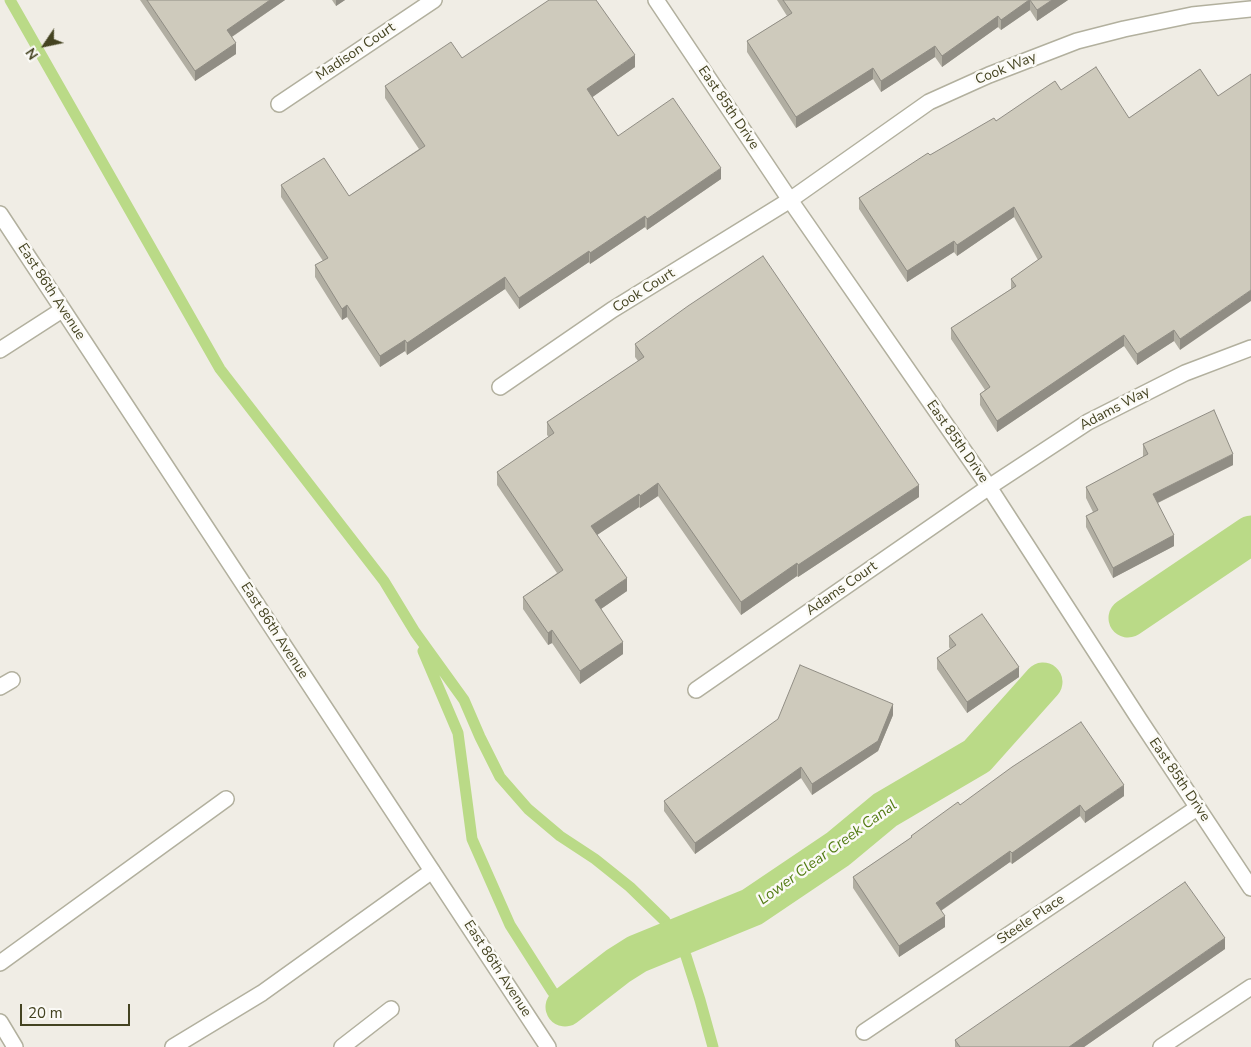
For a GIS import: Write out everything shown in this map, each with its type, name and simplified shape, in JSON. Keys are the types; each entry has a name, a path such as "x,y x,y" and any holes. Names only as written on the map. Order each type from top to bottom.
{"street":[{"name":"Madison Court","path":"278,104 434,0"},
{"name":"East 85th Drive","path":"656,0 790,200 989,488 1251,888"},
{"name":"Cook Way","path":"790,200 929,102 989,75 1077,41 1124,29 1192,15 1251,9"},
{"name":"Cook Court","path":"500,386 612,310 790,200"},
{"name":"East 86th Avenue","path":"0,214 548,1047"},
{"path":"0,350 62,310"},
{"name":"Adams Way","path":"989,488 1088,422 1185,373 1251,348"},
{"name":"Adams Court","path":"696,690 989,488"},
{"path":"0,963 226,799"},
{"name":"Steele Place","path":"864,1032 1197,808"},
{"path":"173,1047 262,993 432,871"},
{"path":"1161,1047 1251,987"},
{"path":"342,1047 391,1009"},
{"path":"0,1022 16,1047"}],"building":[{"path":"147,0 270,0 227,30 236,43 195,71"},
{"path":"549,0 596,0 635,55 587,89 618,136 673,98 721,168 647,219 645,216 519,298 505,277 407,343 405,340 380,356 347,305 342,309 315,265 328,258 281,185 324,158 349,196 425,146 385,86 451,42 462,58"},
{"path":"783,0 1029,0 1001,20 998,16 942,56 935,46 881,81 873,68 796,117 747,41 792,13"},
{"path":"1030,0 1052,0 1037,10"},
{"path":"1096,67 1129,118 1200,69 1218,96 1251,74 1251,290 1180,339 1174,330 1137,354 1124,335 997,421 980,394 990,387 951,328 1016,286 1011,279 1042,257 1014,207 957,245 954,241 907,271 859,198 928,153 930,155 994,118 996,121 1055,81 1061,90"},
{"path":"763,256 919,485 798,565 797,563 741,602 658,483 591,526 627,578 595,600 623,642 580,671 552,630 548,633 523,597 563,570 497,472 554,433 547,422 644,357 635,344"},
{"path":"1214,410 1233,454 1153,494 1174,535 1113,568 1086,516 1098,510 1086,487 1148,454 1143,444"},
{"path":"982,614 1019,667 967,702 937,658 956,645 949,636"},
{"path":"800,665 893,704 878,741 812,784 801,767 695,843 664,801 778,719"},
{"path":"1081,722 1124,785 1085,812 1080,805 936,903 945,916 899,946 853,877 912,837 958,802 960,805 1012,767"},
{"path":"1185,882 1225,938 1069,1047 960,1047 955,1040"}],"waterway":[{"path":"10,0 220,369 384,581 415,632 464,700 500,777 528,809 560,836 595,859 630,887 665,921 686,956 713,1047"},
{"name":"Lower Clear Creek Canal","path":"1128,618 1251,535"},
{"path":"423,651 458,733 472,839 510,925 552,991 565,1007"},
{"name":"Lower Clear Creek Canal","path":"565,1007 618,966 637,954 752,907 838,849 885,810 977,756 1043,682"}]}
